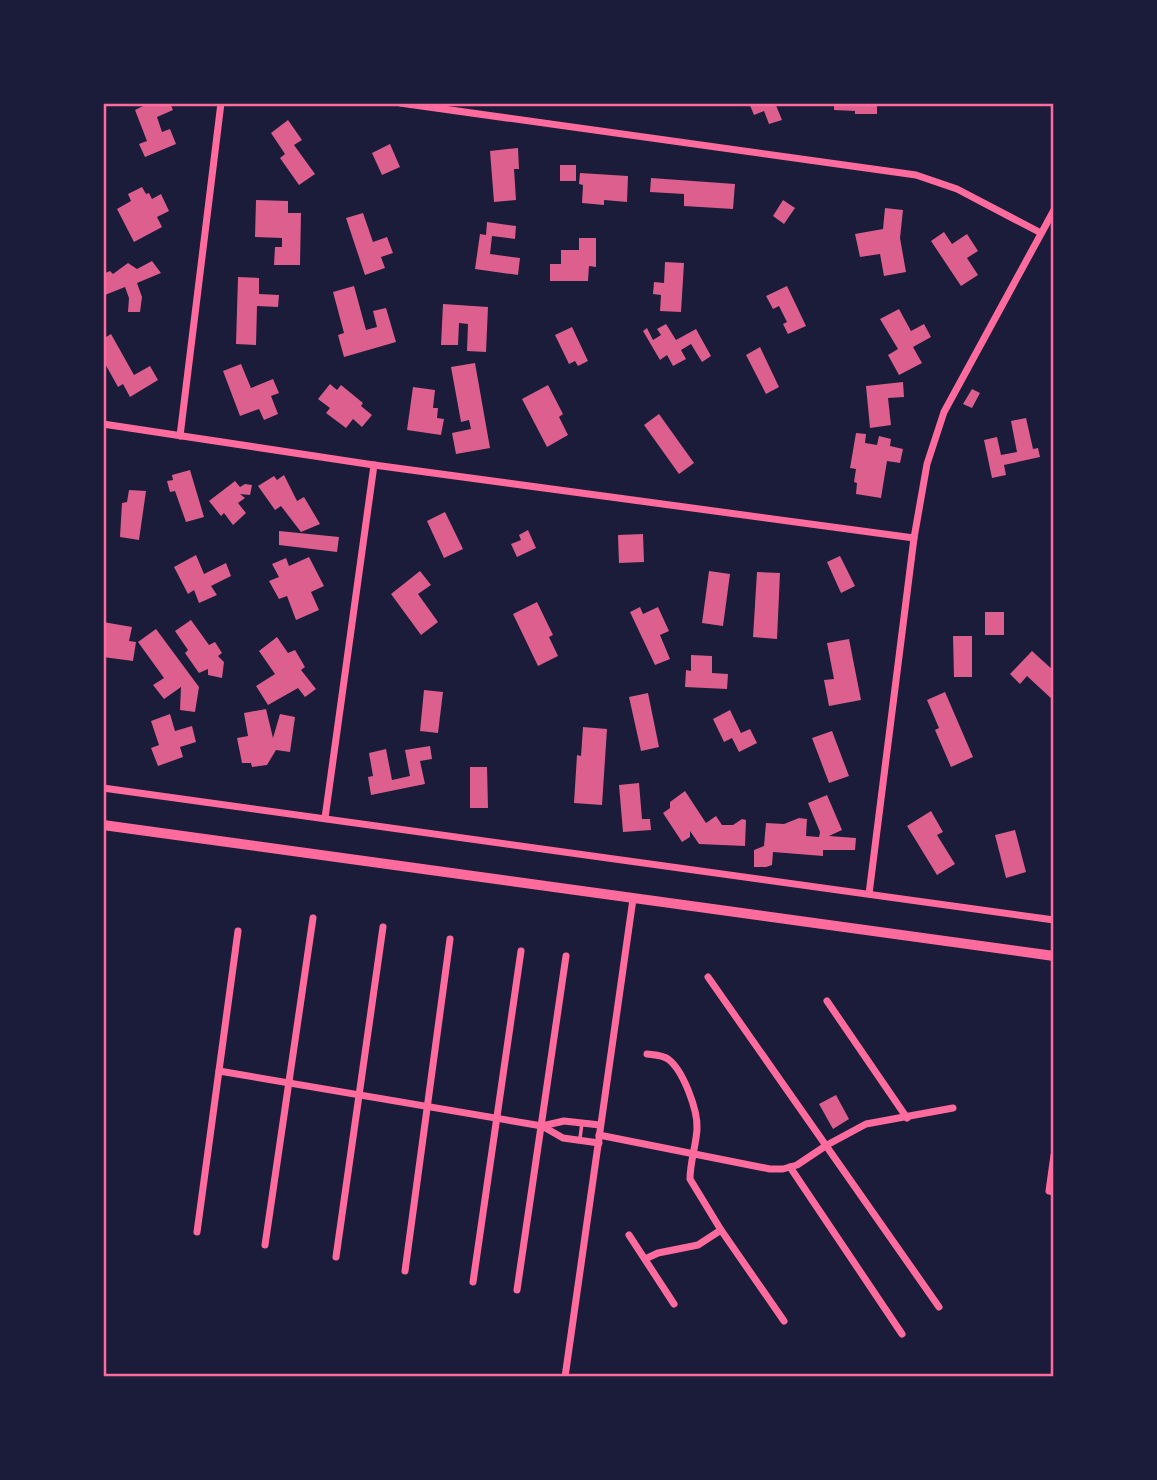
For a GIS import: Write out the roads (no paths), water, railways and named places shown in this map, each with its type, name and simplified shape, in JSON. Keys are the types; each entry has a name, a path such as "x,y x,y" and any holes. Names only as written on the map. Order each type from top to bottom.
{"street":[{"path":"180,436 221,103"},
{"path":"400,103 916,175 957,189 1041,233"},
{"path":"869,894 914,538 927,464 944,412 1054,210"},
{"path":"103,424 374,466 914,538"},
{"path":"325,818 374,466"},
{"path":"103,788 1054,920"},
{"path":"103,825 1054,957"},
{"path":"565,1377 633,899"},
{"path":"265,1245 313,918"},
{"path":"336,1257 383,927"},
{"path":"197,1232 238,931"},
{"path":"405,1271 450,939"},
{"path":"473,1282 521,951"},
{"path":"517,1290 566,956"},
{"path":"708,977 939,1307"},
{"path":"827,1001 907,1118"},
{"path":"647,1054 661,1055 671,1061 685,1084 696,1112 697,1129 690,1179 721,1230 784,1321"},
{"path":"219,1071 542,1126 563,1138 580,1141 599,1139 693,1153 770,1169 790,1167 866,1124 953,1108"},
{"path":"542,1126 564,1121 600,1125"},
{"path":"1054,1155 1049,1191 1054,1192"},
{"path":"790,1167 902,1334"},
{"path":"645,1259 658,1253 698,1245 721,1230"},
{"path":"629,1235 674,1304"}],"lane":[{"path":"580,1141 582,1123"}]}
